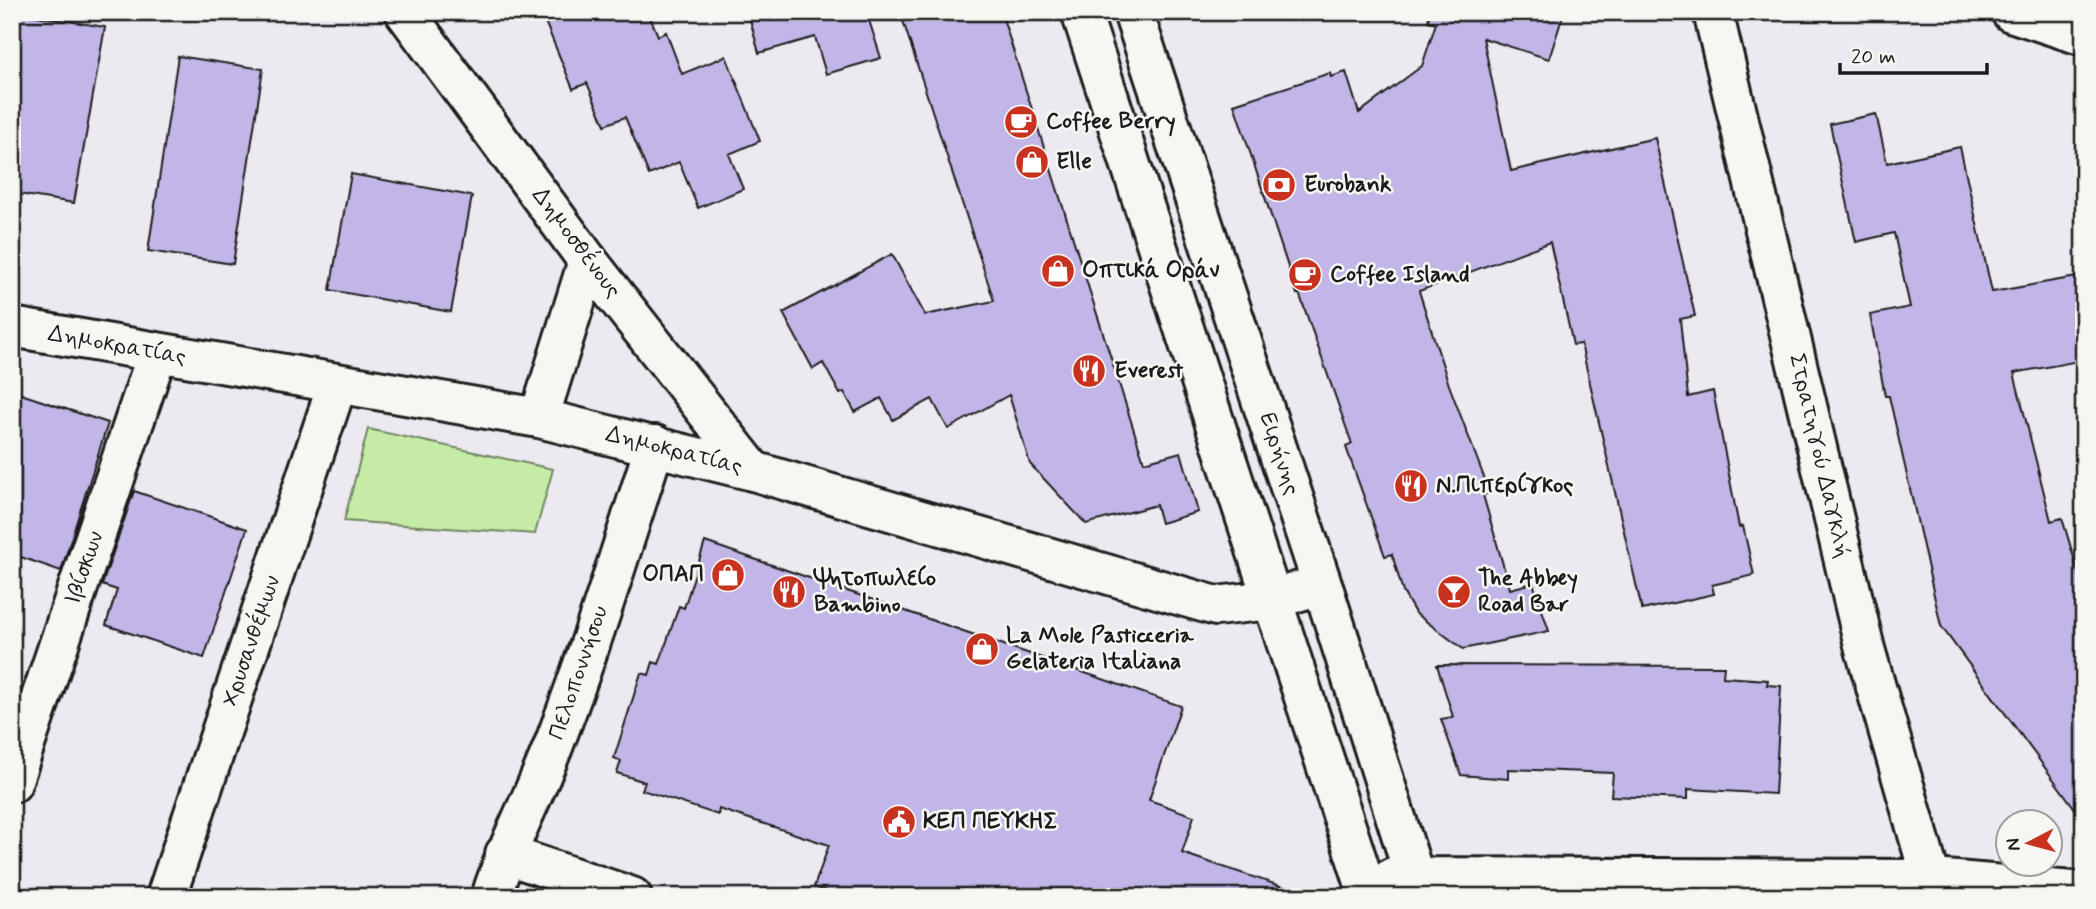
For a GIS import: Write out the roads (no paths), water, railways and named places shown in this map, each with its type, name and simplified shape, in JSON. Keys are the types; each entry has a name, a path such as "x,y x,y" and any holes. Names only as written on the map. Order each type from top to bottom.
{"street":[{"name":"Δημοσθένους","path":"404,12 588,261 753,471"},
{"path":"1081,12 1366,887 1934,888 2084,892"},
{"name":"Ειρήνης","path":"1133,12 1322,583 1419,887"},
{"name":"Στρατηγού Δαγκλή","path":"1713,12 1865,649 1934,888"},
{"path":"2011,12 2084,36"},
{"path":"539,418 588,261"},
{"name":"Δημοκρατίας","path":"12,327 539,418 753,471 1216,606 1271,600 1322,583"},
{"name":"Ιβίσκων","path":"12,783 157,354"},
{"name":"Χρυσανθέμων","path":"166,897 337,385"},
{"name":"Πελοποννήσου","path":"491,897 505,854 541,779 584,666 655,445"},
{"path":"505,854 632,897"}],"place":[{"name":"Coffee Berry","path":"1021,122"},
{"name":"Elle","path":"1032,162"},
{"name":"Eurobank","path":"1279,185"},
{"name":"Οπτικά Οράν","path":"1058,271"},
{"name":"Coffee Island","path":"1305,275"},
{"name":"Everest","path":"1089,371"},
{"name":"Ν.Πιπερίγκος","path":"1411,486"},
{"name":"ΟΠΑΠ","path":"728,575"},
{"name":"Ψητοπωλείο Bambino","path":"789,592"},
{"name":"The Abbey Road Bar","path":"1454,592"},
{"name":"La Mole Pasticceria Gelateria Italiana","path":"982,649"},
{"name":"ΚΕΠ ΠΕΥΚΗΣ","path":"899,822"}]}
